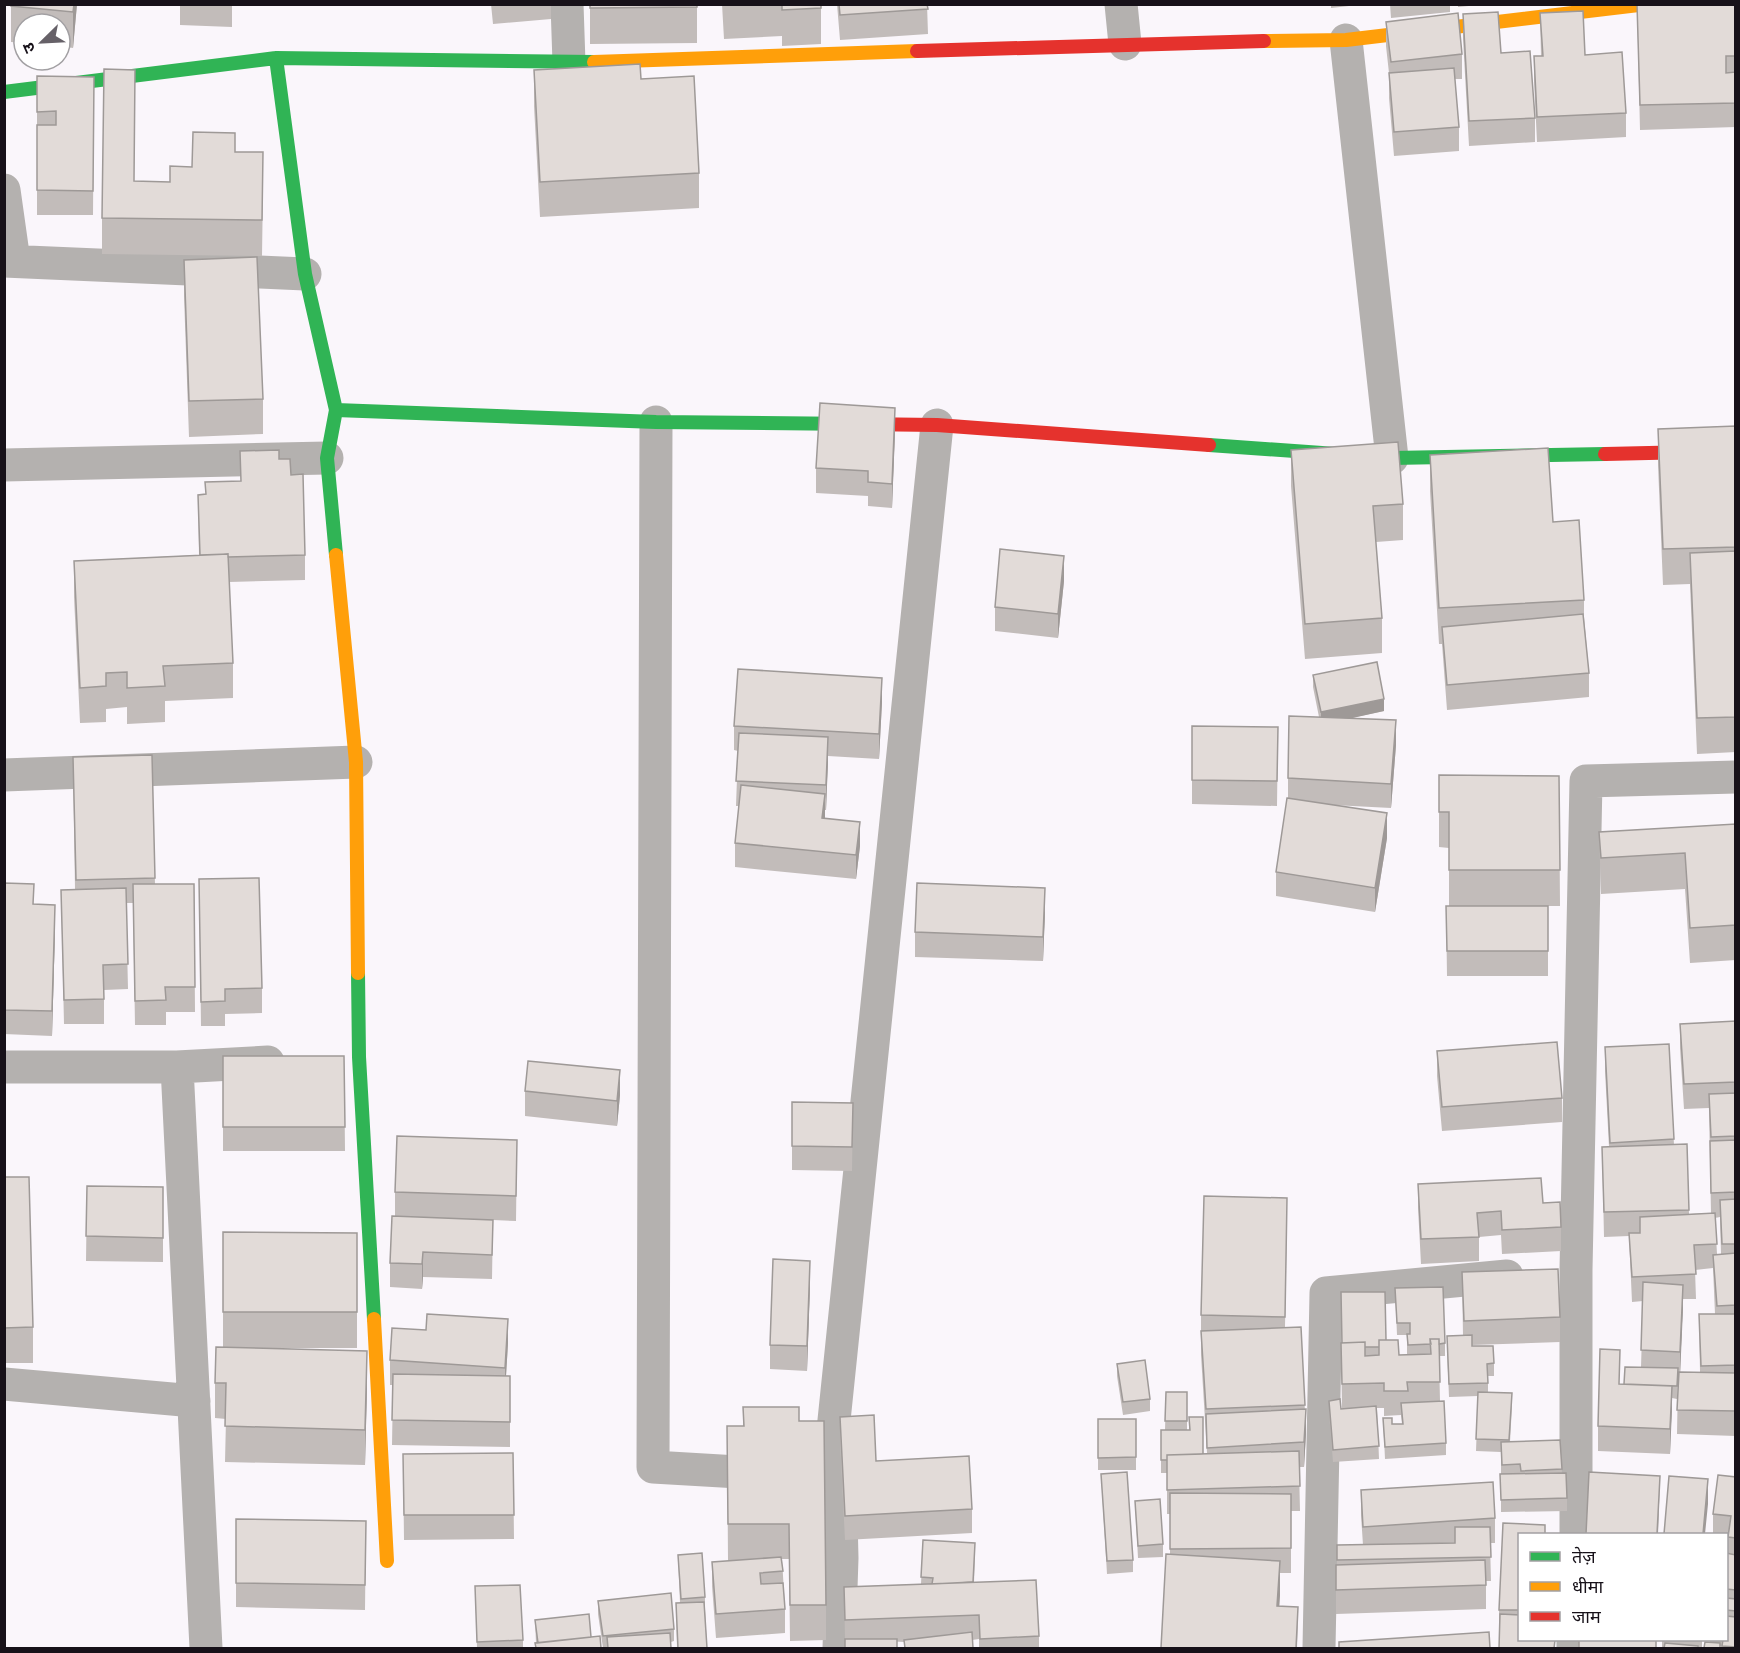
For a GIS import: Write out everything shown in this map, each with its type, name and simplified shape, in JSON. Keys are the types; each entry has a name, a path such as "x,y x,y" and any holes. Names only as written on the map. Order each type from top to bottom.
{"street":[{"path":"567,4 568,63"},
{"path":"1121,4 1125,44"},
{"path":"4,92 276,58 568,63 1125,44 1346,40 1647,4"},
{"path":"1346,40 1392,458"},
{"path":"276,58 305,274 336,410 327,458 356,762 359,1057 387,1562"},
{"path":"4,190 9,261 305,274"},
{"path":"336,410 656,422 937,425 1392,458 1736,451"},
{"path":"656,422 653,1467 840,1478"},
{"path":"839,1648 842,1558 840,1478 832,1430 937,425"},
{"path":"4,465 327,458"},
{"path":"4,775 356,762"},
{"path":"1576,1533 1556,1272 1586,781 1736,777"},
{"path":"4,1067 177,1067 359,1057"},
{"path":"177,1067 206,1648"},
{"path":"1319,1648 1326,1293 1556,1272"},
{"path":"4,1384 194,1401"}],"building":[{"path":"11,4 74,4 73,12 11,6"},
{"path":"590,4 697,4 697,7 590,8"},
{"path":"782,4 821,4 821,8 782,10"},
{"path":"839,4 927,4 928,9 840,15"},
{"path":"1637,4 1735,4 1736,56 1726,56 1726,73 1736,72 1736,103 1640,105"},
{"path":"1583,11 1585,55 1622,52 1626,113 1537,117 1534,56 1543,56 1540,13"},
{"path":"1498,12 1501,53 1530,51 1535,118 1469,121 1463,14"},
{"path":"1458,13 1462,54 1391,62 1386,22"},
{"path":"640,64 641,79 694,76 699,173 540,182 534,70"},
{"path":"1454,68 1459,127 1394,132 1389,73"},
{"path":"104,69 135,70 134,181 170,182 170,166 192,167 193,132 235,133 235,152 263,152 262,220 102,218"},
{"path":"37,76 94,77 93,191 37,190 37,125 56,125 56,111 37,112"},
{"path":"257,257 263,399 189,401 184,260"},
{"path":"820,403 895,408 892,484 868,482 868,471 816,468"},
{"path":"1736,426 1736,547 1663,549 1658,429"},
{"path":"1398,442 1403,504 1373,506 1382,618 1305,624 1291,450"},
{"path":"1548,448 1553,522 1579,520 1584,600 1439,608 1430,455"},
{"path":"279,450 279,459 290,459 291,475 303,474 305,555 228,557 228,554 200,555 198,495 206,494 205,482 241,481 240,451"},
{"path":"1000,549 1064,556 1058,614 995,607"},
{"path":"1736,551 1736,717 1697,718 1690,553"},
{"path":"228,554 233,663 163,666 165,686 127,688 127,672 106,673 106,686 80,688 74,561"},
{"path":"1583,614 1589,673 1447,685 1442,627"},
{"path":"1377,662 1384,699 1321,712 1313,675"},
{"path":"738,669 882,678 879,734 734,726"},
{"path":"1289,716 1396,720 1391,784 1288,778"},
{"path":"1192,726 1278,727 1277,781 1192,780"},
{"path":"739,733 828,737 826,785 736,781"},
{"path":"152,755 155,878 76,880 73,757"},
{"path":"1439,775 1559,776 1560,870 1449,870 1449,812 1439,812"},
{"path":"741,785 825,794 822,818 860,822 856,855 735,843"},
{"path":"1287,798 1387,813 1375,888 1276,872"},
{"path":"1736,824 1736,925 1690,928 1685,853 1601,858 1599,832"},
{"path":"259,878 262,988 225,989 225,1001 201,1002 199,879"},
{"path":"4,883 34,884 33,904 55,905 52,1011 4,1010"},
{"path":"917,883 1045,888 1043,937 915,932"},
{"path":"133,884 194,884 195,987 165,987 166,1000 135,1001"},
{"path":"126,888 128,964 103,965 104,999 64,1000 61,890"},
{"path":"1446,906 1548,906 1548,951 1447,951"},
{"path":"1736,1021 1736,1082 1684,1084 1680,1024"},
{"path":"1557,1042 1562,1098 1442,1107 1437,1051"},
{"path":"1669,1044 1674,1139 1610,1143 1605,1047"},
{"path":"223,1056 344,1056 345,1127 223,1127"},
{"path":"528,1061 620,1070 617,1101 525,1091"},
{"path":"1736,1093 1736,1136 1711,1137 1709,1094"},
{"path":"792,1102 853,1103 852,1147 792,1146"},
{"path":"397,1136 517,1140 516,1196 395,1192"},
{"path":"1736,1140 1736,1192 1711,1193 1710,1141"},
{"path":"1687,1144 1689,1210 1604,1212 1602,1147"},
{"path":"4,1177 29,1177 33,1327 4,1328"},
{"path":"1541,1178 1543,1203 1560,1202 1561,1227 1502,1230 1501,1211 1477,1213 1479,1237 1421,1239 1418,1184"},
{"path":"87,1186 163,1187 163,1238 86,1236"},
{"path":"1204,1196 1287,1198 1285,1317 1201,1315"},
{"path":"1736,1199 1736,1244 1722,1244 1720,1200"},
{"path":"1715,1213 1717,1244 1694,1245 1696,1274 1632,1277 1629,1233 1640,1233 1640,1217"},
{"path":"392,1216 493,1220 492,1255 423,1252 422,1264 390,1263"},
{"path":"223,1232 357,1233 357,1312 223,1312"},
{"path":"1736,1253 1736,1305 1717,1306 1713,1255"},
{"path":"773,1259 810,1261 807,1346 770,1345"},
{"path":"1558,1269 1560,1317 1464,1321 1462,1272"},
{"path":"1643,1282 1683,1285 1680,1352 1641,1350"},
{"path":"1443,1287 1445,1343 1439,1344 1439,1339 1430,1339 1431,1344 1408,1345 1407,1334 1410,1334 1410,1323 1397,1323 1395,1288"},
{"path":"1341,1292 1385,1292 1386,1340 1379,1340 1379,1347 1365,1347 1365,1342 1342,1343"},
{"path":"427,1314 508,1319 505,1368 390,1360 392,1328 426,1330"},
{"path":"1699,1314 1736,1314 1736,1365 1701,1366"},
{"path":"1301,1327 1305,1405 1206,1409 1201,1331"},
{"path":"1472,1335 1472,1346 1493,1346 1494,1363 1487,1364 1488,1383 1449,1384 1447,1336"},
{"path":"1430,1339 1439,1339 1440,1382 1407,1382 1408,1391 1384,1391 1384,1383 1342,1384 1341,1343 1365,1342 1365,1356 1379,1355 1379,1340 1398,1340 1399,1355 1431,1354"},
{"path":"216,1347 367,1351 365,1430 225,1426 226,1383 215,1383"},
{"path":"1600,1349 1620,1350 1619,1384 1672,1386 1670,1429 1598,1426"},
{"path":"1145,1360 1150,1399 1123,1402 1117,1364"},
{"path":"1625,1367 1678,1368 1677,1386 1624,1384"},
{"path":"1679,1372 1736,1373 1736,1411 1677,1410"},
{"path":"393,1374 510,1376 510,1422 392,1420"},
{"path":"1166,1392 1187,1392 1187,1421 1165,1421"},
{"path":"1478,1392 1512,1393 1509,1440 1476,1439"},
{"path":"1340,1399 1341,1409 1376,1406 1379,1446 1333,1450 1329,1401"},
{"path":"1444,1401 1446,1443 1385,1447 1383,1418 1392,1418 1392,1424 1403,1424 1401,1403"},
{"path":"743,1407 799,1407 799,1421 824,1421 826,1605 790,1605 789,1524 728,1524 727,1426 744,1426"},
{"path":"1306,1409 1304,1442 1207,1448 1206,1414"},
{"path":"874,1415 876,1461 969,1456 972,1509 845,1516 840,1417"},
{"path":"1189,1417 1203,1417 1203,1454 1167,1455 1167,1460 1161,1460 1161,1430 1190,1430"},
{"path":"1098,1419 1136,1419 1136,1457 1098,1458"},
{"path":"1560,1440 1562,1469 1521,1471 1520,1464 1502,1465 1501,1442"},
{"path":"1299,1451 1300,1486 1167,1490 1167,1455"},
{"path":"513,1453 514,1515 404,1515 403,1454"},
{"path":"1127,1472 1133,1560 1107,1561 1101,1474"},
{"path":"1589,1472 1660,1476 1657,1533 1586,1533"},
{"path":"1566,1473 1567,1498 1501,1500 1500,1474"},
{"path":"1718,1475 1736,1477 1736,1538 1728,1537 1731,1516 1713,1514"},
{"path":"1669,1476 1708,1479 1703,1533 1664,1533"},
{"path":"1493,1482 1495,1518 1363,1527 1361,1490"},
{"path":"1170,1493 1291,1494 1291,1548 1170,1549"},
{"path":"1160,1499 1163,1544 1138,1546 1135,1501"},
{"path":"236,1519 366,1521 365,1585 236,1583"},
{"path":"1503,1523 1545,1525 1545,1533 1518,1533 1518,1610 1499,1610"},
{"path":"1455,1527 1490,1527 1491,1557 1337,1560 1337,1545 1455,1543"},
{"path":"923,1540 975,1543 973,1582 932,1584 933,1578 921,1577"},
{"path":"702,1553 705,1597 681,1599 678,1555"},
{"path":"1728,1553 1736,1555 1736,1590 1728,1589"},
{"path":"1166,1554 1280,1561 1277,1606 1298,1607 1296,1648 1161,1648"},
{"path":"781,1557 783,1571 760,1573 761,1584 783,1583 785,1609 716,1614 712,1562"},
{"path":"1485,1560 1486,1585 1336,1590 1336,1565"},
{"path":"1036,1580 1039,1636 980,1639 979,1615 845,1620 844,1587"},
{"path":"520,1585 523,1640 477,1642 475,1586"},
{"path":"671,1593 674,1629 603,1636 598,1601"},
{"path":"1728,1598 1736,1599 1736,1611 1728,1610"},
{"path":"704,1602 707,1648 678,1648 676,1603"},
{"path":"589,1614 591,1637 538,1643 535,1620"},
{"path":"1500,1614 1518,1615 1518,1641 1555,1641 1554,1648 1499,1648"},
{"path":"1728,1616 1736,1617 1736,1647 1722,1646 1723,1641 1728,1641"},
{"path":"972,1632 973,1648 905,1648 904,1640"},
{"path":"1489,1632 1490,1648 1339,1648 1339,1642"},
{"path":"670,1633 671,1648 608,1648 607,1637"},
{"path":"600,1636 601,1648 536,1648 535,1643"},
{"path":"845,1639 897,1639 897,1648 845,1648"},
{"path":"1579,1641 1656,1641 1656,1648 1579,1648"},
{"path":"1705,1642 1720,1643 1720,1648 1704,1648"},
{"path":"1665,1643 1698,1646 1698,1648 1664,1648"}],"traffic: fast":[{"path":"276,58 305,274 336,410 327,458 336,555"},
{"path":"4,92 276,58 594,62"},
{"path":"336,410 656,422 858,424"},
{"path":"1209,445 1392,458 1605,454"},
{"path":"358,973 359,1057 374,1319"}],"traffic: slow":[{"path":"1264,41 1346,40 1647,4"},
{"path":"594,62 917,51"},
{"path":"336,555 356,762 358,973"},
{"path":"374,1319 387,1561"}],"traffic: jam":[{"path":"917,51 1264,41"},
{"path":"858,424 937,425 1209,445"},
{"path":"1605,454 1736,451"}]}
